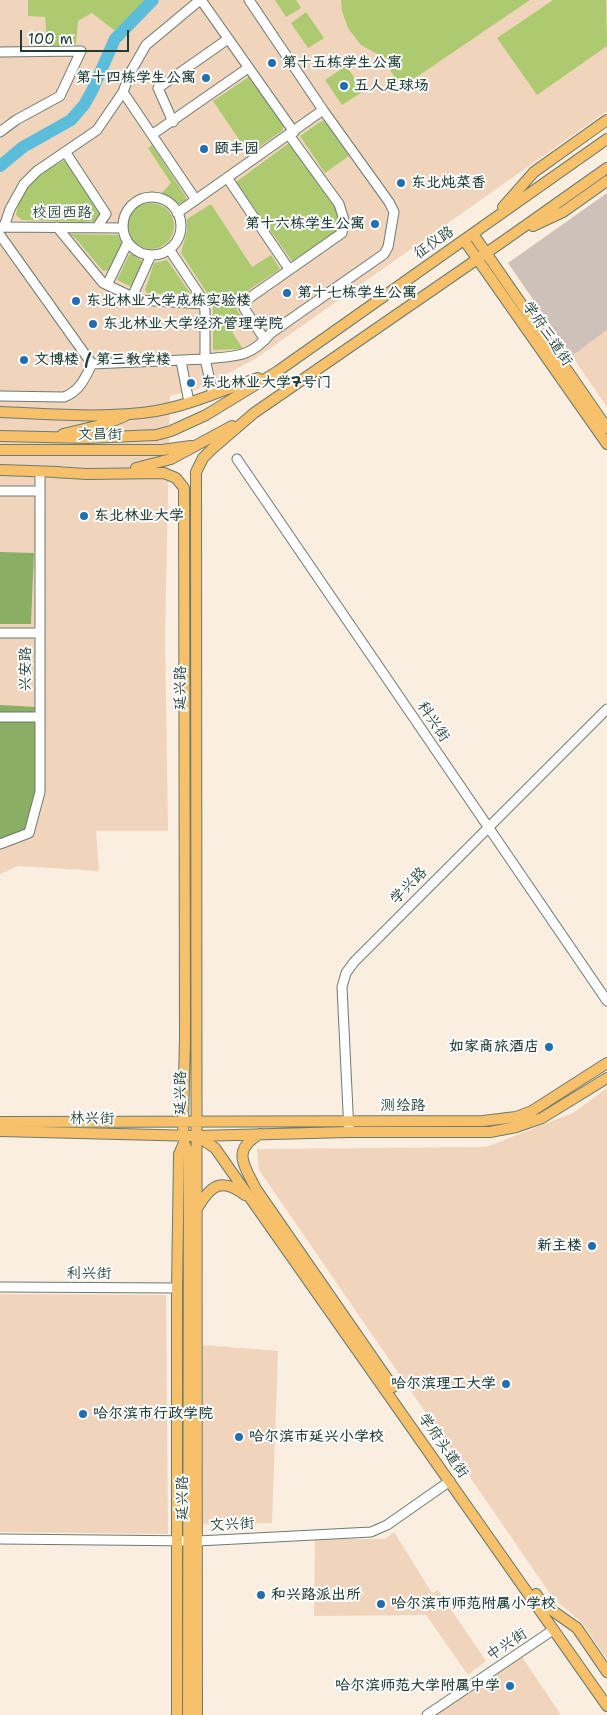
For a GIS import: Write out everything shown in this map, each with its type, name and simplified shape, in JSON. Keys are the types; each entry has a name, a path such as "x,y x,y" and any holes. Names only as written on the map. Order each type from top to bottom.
{"main road":[{"path":"492,220 534,172 607,120"},
{"name":"征仪路","path":"278,371 607,139"},
{"path":"0,470 53,472 129,469 157,464 178,456 254,414 607,168"},
{"path":"506,240 562,212 607,181"},
{"name":"学府三道街","path":"473,234 481,256 607,444"},
{"name":"学府三道街","path":"464,240 481,256 607,428"},
{"path":"0,412 131,414 158,410 189,402 278,371"},
{"name":"文昌街","path":"0,436 88,438 138,436 171,431 206,415 278,371"},
{"path":"53,437 105,424 131,414"},
{"name":"延兴路","path":"177,1715 188,1541 197,1208 196,472 203,458 212,449 254,414"},
{"name":"文昌街","path":"0,450 162,450 200,444"},
{"name":"延兴路","path":"53,472 87,474 164,473 176,478 184,488 185,1039 184,1139 180,1154 177,1288 197,1715"},
{"name":"测绘路","path":"184,1139 197,1136 483,1121 516,1117 557,1096 607,1063"},
{"name":"测绘路","path":"183,1123 349,1127 467,1133 502,1130 528,1124 542,1118 607,1078"},
{"name":"林兴街","path":"0,1122 183,1123"},
{"name":"林兴街","path":"0,1131 184,1139"},
{"name":"学府头道街","path":"260,1134 247,1142 242,1151 245,1167 260,1195 543,1604 577,1628 607,1672"},
{"name":"学府头道街","path":"197,1136 215,1148 607,1706"},
{"path":"184,1139 189,1153 188,1715"},
{"path":"197,1208 210,1189 221,1185 237,1190 255,1204"}],"street":[{"path":"92,364 1,230 24,184 37,171 97,130 123,92 130,73 146,45 200,0 339,204 344,220 342,233 245,301 244,308 265,340"},
{"path":"92,364 181,361 246,353 260,345 271,332 384,254 388,247 394,212 390,202 323,110 249,0"},
{"path":"173,122 158,88 228,39"},
{"path":"0,52 81,51 60,96 16,120 0,132"},
{"path":"153,134 173,122 248,68"},
{"path":"123,92 196,200"},
{"path":"177,213 228,179 323,110"},
{"path":"66,153 106,214 97,228"},
{"path":"228,179 289,269"},
{"path":"144,198 163,200 171,205 177,213 180,228 178,236 169,249 151,255 135,250 128,242 123,228 124,218 128,209 135,203 144,198"},
{"path":"56,227 103,283 139,300 204,304"},
{"name":"校园西路","path":"1,230 56,227 123,228"},
{"path":"107,285 128,242"},
{"path":"169,249 204,304 205,359 213,394"},
{"path":"132,297 151,255"},
{"path":"181,361 189,402"},
{"path":"0,396 64,397 74,394 82,384 92,364"},
{"name":"科兴街","path":"237,459 607,1001"},
{"name":"兴安路","path":"0,844 29,833 40,792 40,472"},
{"path":"0,491 40,491"},
{"path":"0,632 40,633"},
{"name":"学兴路","path":"349,1127 342,987 346,973 354,962 607,709"},
{"path":"0,717 40,717"},
{"name":"利兴街","path":"0,1287 177,1288"},
{"name":"文兴街","path":"0,1539 188,1541 371,1532 450,1481"},
{"name":"中兴街","path":"427,1715 553,1630"}],"shaded area":[{"name":"东北林业大学","path":"0,0 28,0 28,16 45,16 46,33 93,13 124,38 152,0 607,0 607,111 255,359 201,388 170,396 165,636 168,831 96,831 99,871 18,866 0,874"},
{"path":"607,193 607,330 572,356 508,263"},
{"path":"607,330 607,407 572,356"},
{"name":"哈尔滨理工大学","path":"607,1088 607,1659 582,1623 553,1598 259,1170 257,1149 486,1147 573,1113"},
{"name":"哈尔滨市行政学院","path":"0,1294 166,1295 168,1534 0,1532"},
{"name":"哈尔滨市延兴小学校","path":"203,1345 278,1351 272,1523 203,1524"},
{"name":"哈尔滨市师范附属小学校","path":"394,1532 432,1593 438,1590 486,1661 468,1675 426,1615 314,1616 315,1539 385,1539"},
{"name":"哈尔滨师范大学附属中学","path":"522,1657 561,1715 436,1715"}],"green space":[{"path":"28,0 152,0 124,38 92,13 78,21 76,44 51,47 46,33 45,17 28,16"},
{"path":"275,0 296,0 301,8 286,17"},
{"path":"341,0 530,0 402,87 379,55 361,45 348,28 342,11"},
{"path":"553,0 606,0 607,46 537,95 497,38"},
{"path":"306,12 324,38 308,48 291,23"},
{"name":"五人足球场","path":"346,66 364,91 342,105 325,80"},
{"path":"250,76 284,126 282,131 249,154 213,101"},
{"path":"323,121 349,156 325,173 300,136"},
{"path":"289,143 338,212 338,230 292,261 236,182"},
{"path":"152,145 186,197 186,200 180,204 160,195 171,183 148,148"},
{"path":"66,159 103,210 98,221 22,220 16,215 19,204 28,187 40,175"},
{"path":"151,203 164,207 170,213 174,226 170,239 164,245 151,249 138,245 132,239 128,226 132,213 138,207"},
{"path":"211,204 252,267 271,255 280,269 238,297 236,308 245,323 232,332 243,349 213,350 213,306 209,296 181,253 187,231 187,219"},
{"path":"70,234 118,235 123,245 111,270 103,271"},
{"path":"132,254 144,262 132,287 117,280 129,255"},
{"path":"167,260 192,296 147,293 145,290 154,263"},
{"path":"0,552 34,553 31,624 0,624"},
{"path":"0,705 36,707 36,791 27,830 0,840"}],"waterway":[{"path":"0,166 23,147 71,120 84,105 92,91 115,39 153,0"}],"place":[{"name":"第十五栋学生公寓","path":"272,63"},
{"name":"第十四栋学生公寓","path":"206,78"},
{"name":"五人足球场","path":"344,86"},
{"name":"颐丰园","path":"204,149"},
{"name":"东北炖菜香","path":"401,183"},
{"name":"第十六栋学生公寓","path":"375,224"},
{"name":"第十七栋学生公寓","path":"287,293"},
{"name":"东北林业大学成栋实验楼","path":"76,301"},
{"name":"东北林业大学经济管理学院","path":"93,324"},
{"name":"文博楼 / 第三教学楼","path":"24,360"},
{"name":"东北林业大学7号门","path":"191,383"},
{"name":"东北林业大学","path":"84,516"},
{"name":"如家商旅酒店","path":"549,1047"},
{"name":"新主楼","path":"592,1246"},
{"name":"哈尔滨理工大学","path":"506,1384"},
{"name":"哈尔滨市行政学院","path":"83,1414"},
{"name":"哈尔滨市延兴小学校","path":"239,1437"},
{"name":"和兴路派出所","path":"261,1595"},
{"name":"哈尔滨市师范附属小学校","path":"381,1604"},
{"name":"哈尔滨师范大学附属中学","path":"510,1686"}]}
